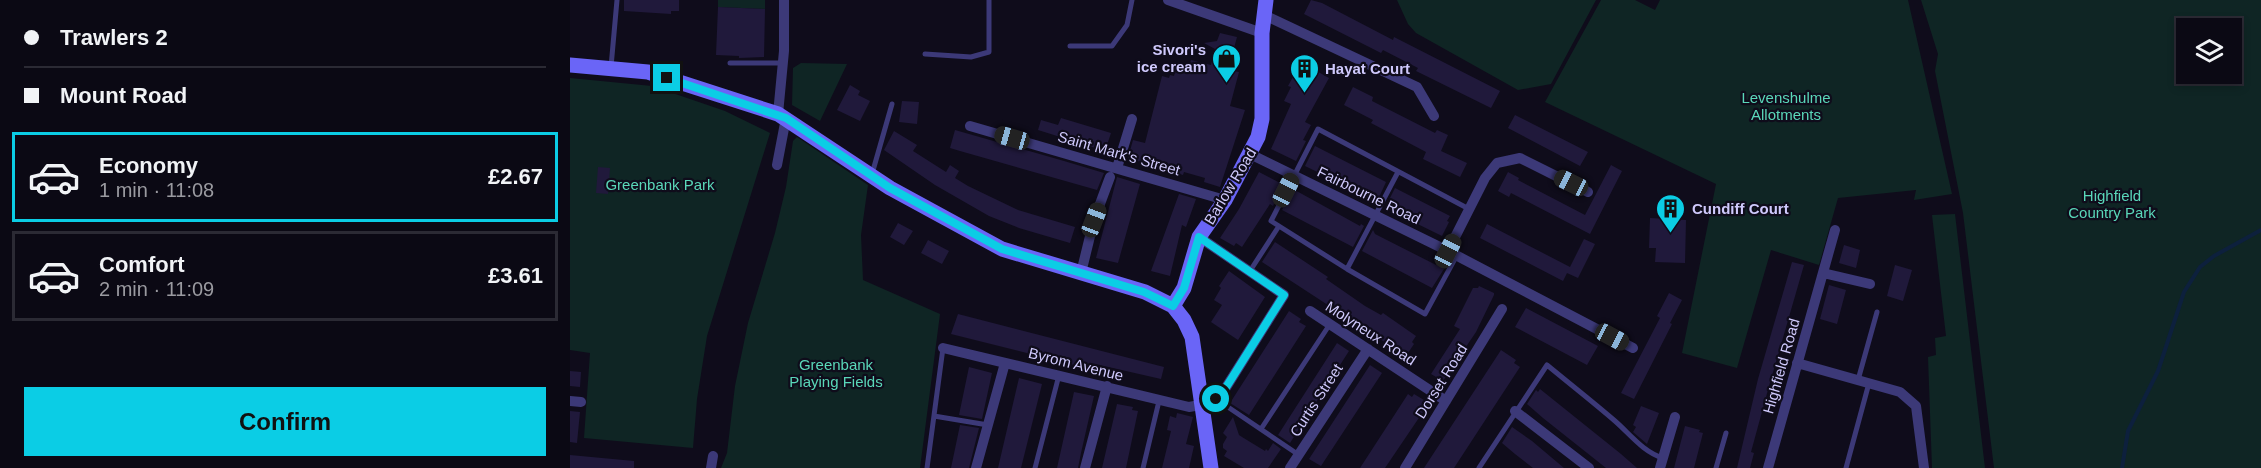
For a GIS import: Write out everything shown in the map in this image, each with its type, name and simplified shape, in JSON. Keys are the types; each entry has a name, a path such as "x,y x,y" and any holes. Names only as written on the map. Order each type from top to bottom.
{"main road":[{"name":"Barlow Road","path":"1173,306 1184,288 1199,237 1225,200 1258,137 1263,119 1262,33 1265,8"},
{"path":"570,65 648,72 782,116 890,188 1002,249 1144,292 1173,306 1184,320 1192,337 1209,402 1211,468"}],"street":[{"path":"777,165 782,116 784,0"},
{"path":"1168,0 1262,33"},
{"path":"1265,8 1417,87 1434,116"},
{"path":"1081,273 1094,220 1114,172 1132,119"},
{"name":"Saint Mark's Street","path":"970,126 1114,172 1225,200"},
{"name":"Fairbourne Road","path":"1250,154 1452,253 1633,348"},
{"path":"1452,253 1469,209 1491,170 1497,164 1520,158 1588,192"},
{"name":"Highfield Road","path":"1768,468 1835,230"},
{"path":"1199,237 1284,295 1220,397 1209,402"},
{"path":"1823,273 1870,284"},
{"name":"Dorset Road","path":"1405,468 1503,309"},
{"name":"Molyneux Road","path":"1310,311 1446,401"},
{"name":"Byrom Avenue","path":"943,348 1189,407 1209,402"},
{"name":"Curtis Street","path":"1290,468 1368,348"},
{"path":"976,468 1005,363"},
{"path":"1797,363 1900,392 1916,406 1924,468"},
{"path":"1085,468 1107,386"},
{"path":"1515,411 1589,468"},
{"path":"1661,463 1675,417"},
{"path":"711,468 713,456"}],"lane":[{"path":"611,69 617,0"},
{"path":"925,54 971,57 989,52 988,0"},
{"path":"1070,46 1112,46 1127,25 1132,0"},
{"path":"730,63 783,63"},
{"path":"872,175 892,104"},
{"path":"1452,253 1425,314 1347,269 1271,221 1318,129 1469,209"},
{"path":"1347,269 1398,172"},
{"path":"1250,271 1279,226"},
{"path":"1846,468 1877,312"},
{"path":"1261,429 1330,324"},
{"path":"927,468 943,348"},
{"path":"1479,468 1547,365 1661,463"},
{"path":"1035,468 1059,375"},
{"path":"1143,468 1159,400"},
{"path":"1209,402 1261,429 1299,455"},
{"path":"934,416 988,425"},
{"path":"1716,468 1726,433"}],"green space":[{"path":"718,0 765,0 765,9 718,7"},
{"path":"1397,0 1596,0 1551,84 1518,90 1416,33 1408,24"},
{"name":"Levenshulme Allotments","path":"1601,0 1635,0 1655,10 1660,0 1908,0 1952,194 1914,200 1916,190 1838,198 1819,265 1771,250 1737,368 1682,353 1716,184 1545,102"},
{"name":"Highfield Country Park","path":"1921,0 2261,0 2261,468 1994,468 1963,213 1935,71 1938,54"},
{"path":"801,63 847,64 820,121 792,105 793,68"},
{"name":"Greenbank Park","path":"570,78 652,86 725,111 770,133 707,336 697,399 693,448 584,438 590,353 570,350"},
{"name":"Greenbank Playing Fields","path":"797,137 868,185 861,235 863,280 940,314 920,468 721,468 727,453 735,386 748,323 775,233 786,187 793,141"},
{"path":"1955,214 1985,468 1932,468 1928,357 1936,355 1935,338 1946,336 1932,215"}],"building":[{"path":"624,0 679,0 679,11 671,11 671,14 624,11"},
{"path":"1311,0 1322,3 1393,40 1394,37 1500,91 1491,108 1416,71 1418,68 1383,50 1381,53 1304,14"},
{"path":"718,7 765,9 764,57 739,58 739,56 716,55"},
{"path":"1220,33 1237,37 1228,70 1239,72 1230,106 1245,110 1220,187 1204,182 1205,178 1184,172 1183,175 1128,158 1133,140 1145,143 1162,76 1169,78 1170,75 1174,76 1177,63 1189,66 1191,60 1211,65 1215,49 1204,43 1217,41"},
{"path":"1304,64 1329,78 1305,122 1311,125 1296,161 1271,149 1291,104 1284,101 1291,87 1288,86 1294,75 1297,77"},
{"path":"850,85 860,91 858,95 870,101 860,121 837,110"},
{"path":"1353,87 1373,97 1372,101 1435,133 1437,130 1448,135 1441,151 1467,163 1460,177 1423,159 1426,152 1371,123 1373,120 1344,105"},
{"path":"902,101 919,102 917,124 899,122"},
{"path":"1515,115 1588,152 1580,166 1508,128"},
{"path":"1061,118 1111,133 1105,151 1038,130 1041,120 1058,125"},
{"path":"955,130 1104,173 1097,190 960,151 950,148"},
{"path":"894,131 917,145 913,151 946,172 950,165 959,171 955,178 968,186 1018,210 1075,227 1070,243 1019,228 989,216 935,185 884,150"},
{"path":"1315,146 1386,182 1376,204 1372,202 1373,199 1305,166"},
{"path":"1611,165 1622,171 1590,234 1511,193 1509,197 1498,191 1508,172 1519,178 1518,180 1585,215"},
{"path":"598,167 610,168 608,194 596,193"},
{"path":"1259,172 1284,185 1273,206 1270,204 1242,247 1236,243 1234,246 1220,238"},
{"path":"1117,177 1140,184 1118,263 1096,258"},
{"path":"1395,188 1450,216 1442,236 1385,208"},
{"path":"1293,189 1360,226 1361,224 1364,226 1353,247 1282,210"},
{"path":"1179,194 1196,199 1186,227 1182,225 1170,276 1151,271"},
{"name":"Cundiff Court","path":"1650,218 1686,220 1685,263 1655,262 1656,248 1649,248"},
{"path":"898,223 913,231 904,245 890,237"},
{"path":"1487,224 1570,267 1563,281 1480,238"},
{"path":"1373,230 1375,234 1444,269 1432,288 1362,251"},
{"path":"1584,239 1595,244 1578,278 1567,273"},
{"path":"928,240 949,251 942,264 921,253"},
{"path":"1275,242 1328,277 1326,279 1365,306 1381,315 1383,313 1416,336 1406,356 1262,262"},
{"path":"1844,245 1860,250 1856,268 1839,263"},
{"path":"1792,262 1804,265 1751,452 1754,453 1750,468 1737,468 1758,379"},
{"path":"1895,265 1912,270 1903,301 1887,296"},
{"path":"1229,271 1265,297 1238,340 1211,322 1222,305 1214,300 1221,288 1219,286"},
{"path":"1829,285 1846,290 1837,324 1820,319"},
{"path":"1479,286 1494,295 1476,332 1443,381 1431,374 1460,329 1454,326 1473,288"},
{"path":"1669,293 1682,300 1634,399 1621,393 1660,318 1657,316"},
{"path":"1526,308 1598,346 1587,365 1515,327"},
{"path":"1289,311 1301,319 1299,322 1306,326 1249,415 1230,403"},
{"path":"958,314 1164,367 1161,379 1091,363 1090,369 951,334"},
{"path":"1337,343 1349,351 1290,443 1278,435"},
{"path":"1501,350 1516,360 1514,363 1520,367 1454,468 1424,468"},
{"path":"1370,365 1382,373 1321,466 1309,459"},
{"path":"969,367 992,373 982,419 959,415"},
{"path":"570,371 581,372 580,387 570,386"},
{"path":"1019,378 1042,384 1021,468 998,468"},
{"path":"1540,389 1637,468 1606,468 1543,418 1527,404 1536,390 1538,392"},
{"path":"1074,392 1094,396 1078,468 1057,468"},
{"path":"1408,394 1412,397 1414,394 1429,403 1385,468 1360,468"},
{"path":"1117,404 1133,407 1132,410 1138,411 1126,468 1102,468"},
{"path":"1641,406 1659,413 1647,444 1633,432 1636,427 1633,425"},
{"path":"570,411 580,412 577,443 570,442"},
{"path":"1177,413 1193,417 1186,444 1194,446 1189,468 1162,468 1171,431 1167,430 1170,416 1176,418"},
{"path":"1233,417 1239,435 1265,451 1266,449 1268,451 1273,443 1281,449 1268,468 1244,468 1224,456 1227,451 1223,448 1223,444 1227,437 1223,433"},
{"path":"960,425 979,428 969,468 951,468"},
{"path":"1685,426 1703,433 1694,468 1674,468"},
{"path":"1512,427 1564,468 1533,468 1515,454 1502,443"},
{"path":"570,455 634,461 634,468 570,468"}],"waterway":[{"path":"2122,468 2128,431 2158,371 2184,292 2200,267 2214,256 2261,230"}],"place":[{"name":"Sivori's ice cream","path":"1227,84"},
{"name":"Hayat Court","path":"1304,94"},
{"name":"Cundiff Court","path":"1671,234"}],"route":[{"path":"667,78 786,118 890,188 1002,249 1144,292 1173,306 1184,288 1199,237 1284,295 1220,397 1216,399"}]}
